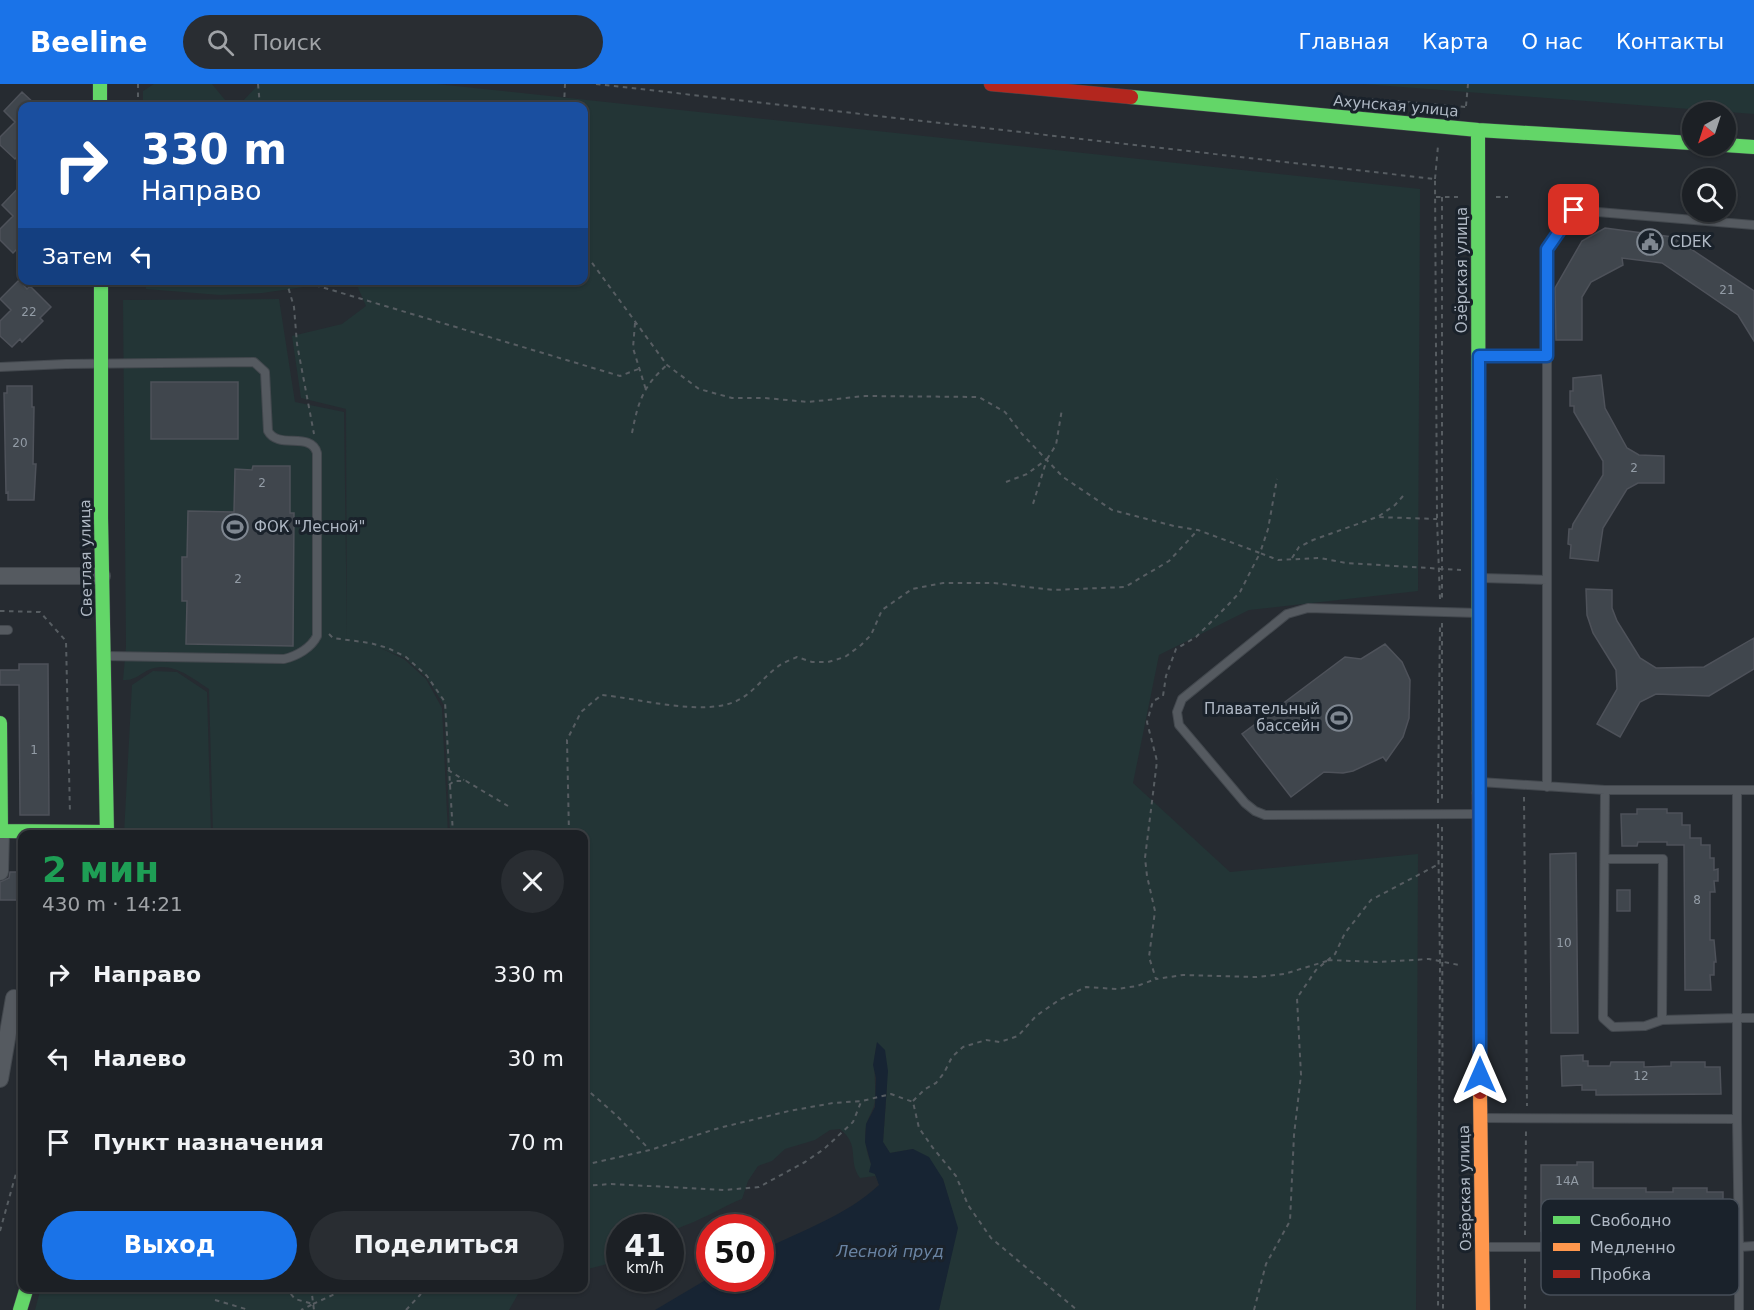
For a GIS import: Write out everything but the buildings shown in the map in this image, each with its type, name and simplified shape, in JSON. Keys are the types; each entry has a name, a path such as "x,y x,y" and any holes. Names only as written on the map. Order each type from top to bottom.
{"main road":[{"path":"100,84 100,102"},
{"name":"Ахунская улица","path":"991,84 1479,130 1682,142"},
{"name":"Озёрская улица","path":"1479,130 1478,574 1483,1310"},
{"path":"1736,146 1754,147"},
{"name":"Светлая улица","path":"101,285 102,576 107,830"},
{"path":"0,723 1,831 18,831"},
{"path":"20,1310 25,1292"}],"street":[{"path":"0,576 102,576"},
{"path":"0,872 1,831"},
{"path":"0,1079 12,998"}],"lane":[{"path":"1547,787 1547,249 1574,210 1754,225"},
{"path":"1479,356 1547,356"},
{"path":"0,368 254,362 265,372 268,431 271,436 277,440 311,443 316,447 317,636 313,644 292,657 284,659 104,656"},
{"path":"1478,574 1547,580"},
{"path":"1479,613 1308,608 1287,614 1182,699 1177,712 1179,725 1245,803 1265,815 1479,814"},
{"path":"1479,782 1605,790 1754,790"},
{"path":"1605,790 1603,1018 1613,1027 1645,1026 1662,1020 1754,1018"},
{"path":"1737,790 1738,1199"},
{"path":"1605,859 1663,859 1662,1020"},
{"path":"1480,1118 1737,1119"},
{"path":"1739,1310 1739,1247 1754,1246"},
{"path":"1482,1247 1541,1247"}],"path":[{"path":"138,84 138,102"},
{"path":"258,84 260,102"},
{"path":"564,102 565,84"},
{"path":"596,84 1435,179 1437,519 1441,612"},
{"path":"1468,84 1466,107 1479,130"},
{"path":"1442,197 1440,815 1443,1310"},
{"path":"588,257 668,365 699,389 732,398 808,402 865,396 979,397 1005,412 1022,434 1063,477 1112,510 1198,530 1278,560 1320,558 1346,563 1478,574"},
{"path":"287,285 294,307 297,345 315,438"},
{"path":"315,285 620,376 641,368"},
{"path":"635,320 633,348 646,390"},
{"path":"632,434 637,409 651,379 668,365"},
{"path":"1033,504 1047,459 1056,445 1062,409"},
{"path":"1006,482 1027,474 1047,459"},
{"path":"1156,979 1149,957 1155,911 1145,858 1157,761 1147,722 1153,701 1163,696 1166,676 1176,649 1196,637 1240,591 1260,553 1268,529 1277,479"},
{"path":"1292,559 1299,547 1377,517 1395,506 1403,496"},
{"path":"1377,517 1437,519"},
{"path":"569,830 567,740 581,712 601,695 628,697 674,706 718,707 740,699 763,682 777,667 797,657 812,662 828,662 845,657 871,635 882,610 912,589 943,583 994,583 1053,590 1125,587 1169,561 1198,530"},
{"path":"0,611 40,612 66,641 71,830"},
{"path":"327,631 333,638 370,643 388,648 405,657 427,676 445,702 453,830"},
{"path":"448,770 508,806"},
{"path":"449,785 454,781 466,782"},
{"path":"1524,786 1527,1119 1525,1310"},
{"path":"1438,1310 1441,963 1437,865 1440,815"},
{"path":"1254,1310 1266,1264 1290,1221 1294,1135 1301,1075 1297,998 1316,970 1335,954 1345,933 1371,900 1437,865"},
{"path":"913,1102 925,1089 936,1083 945,1073 952,1058 963,1047 986,1040 1000,1042 1018,1036 1036,1016 1059,1000 1086,987 1117,989 1183,975 1256,977 1284,974 1327,961 1376,962 1429,959 1441,963 1480,967"},
{"path":"588,1091 616,1115 650,1150"},
{"path":"588,1164 650,1150 719,1128 833,1103 862,1101 891,1094 913,1102"},
{"path":"588,1186 611,1184 724,1190 759,1187 824,1149 853,1122 862,1101"},
{"path":"913,1102 919,1128 956,1176 968,1205 991,1238 1077,1310"},
{"path":"0,1231 18,1166"},
{"path":"289,1292 295,1299 314,1304"},
{"path":"312,1292 314,1310"},
{"path":"301,1310 339,1292"},
{"path":"406,1310 421,1292"},
{"path":"215,1300 249,1310"}],"shaded area":[{"path":"154,84 212,84 227,102 143,102 143,91"},
{"path":"259,84 437,84 1420,189 1418,591 1249,610 1159,655 1133,783 1230,872 1418,854 1416,1310 939,1310 957,1228 943,1179 913,1149 890,1153 883,1142 887,1086 877,1043 874,1064 875,1103 867,1122 865,1141 879,1185 875,1176 860,1178 854,1165 850,1141 840,1129 830,1130 815,1140 785,1149 772,1161 758,1166 748,1181 742,1199 710,1214 696,1214 696,1221 684,1226 684,1214 606,1214 606,1264 588,1269 588,830 450,830 444,705 426,677 405,658 378,647 404,659 426,679 442,708 448,830 213,830 209,689 183,673 162,667 146,671 132,679 123,680 126,647 123,300 279,299 295,402 344,412 347,643 346,409 301,398 292,336 342,324 366,306 357,285 588,285 588,102 242,102"},
{"path":"1363,84 1754,84 1754,114 1736,113 1736,102 1682,102 1682,108"},
{"path":"146,285 318,285 262,293 220,295 146,289"},
{"path":"153,671 177,672 207,692 211,830 124,830 132,685"},
{"path":"40,1292 519,1292 509,1310 35,1310"}],"water":[{"name":"Лесной пруд","path":"877,1042 885,1050 888,1071 883,1142 890,1153 913,1149 929,1157 943,1179 958,1228 939,1310 655,1310 696,1286 696,1292 774,1292 774,1245 852,1206 879,1185 875,1174 869,1172 871,1164 865,1142 866,1124 875,1107 876,1078 873,1065"}],"traffic: fast":[{"path":"100,84 100,102"},
{"path":"1131,97 1478,130 1682,142"},
{"path":"1478,130 1479,793"},
{"path":"1736,146 1754,147"},
{"path":"101,285 101,518 107,830"},
{"path":"0,723 1,831 18,831"},
{"path":"20,1310 25,1292"}],"traffic: slow":[{"path":"1480,1092 1483,1310"}],"traffic: jam":[{"path":"991,84 1131,97"},
{"path":"1479,793 1480,1092"}],"place":[{"name":"CDEK","path":"1650,242"},
{"name":"ФОК \"Лесной\"","path":"235,527"},
{"name":"Плавательный бассейн","path":"1339,718"}],"route":[{"path":"1480,1075 1479,356 1547,356 1547,249 1574,210"}]}
